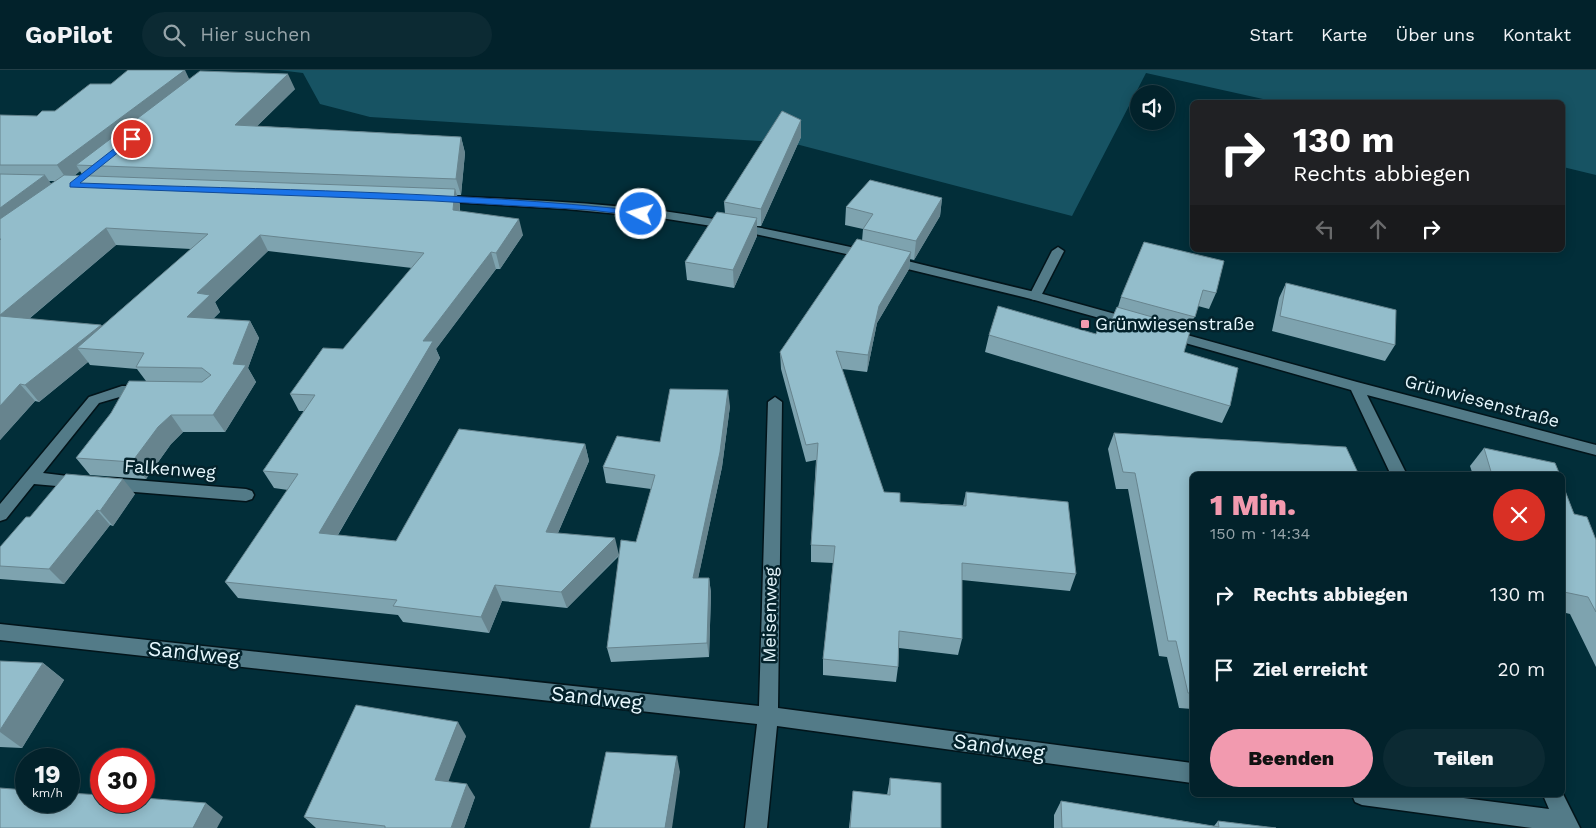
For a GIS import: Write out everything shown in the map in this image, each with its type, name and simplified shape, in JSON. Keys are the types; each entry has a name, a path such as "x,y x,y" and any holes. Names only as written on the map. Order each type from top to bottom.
{"street":[{"name":"Grünwiesenstraße","path":"424,198 590,208 692,219 797,238 1035,296 1356,387 1596,450"},
{"path":"1035,296 1058,251"},
{"path":"1356,387 1398,472"},
{"path":"0,515 94,400 122,391 158,391"},
{"name":"Meisenweg","path":"756,828 768,716 775,402"},
{"name":"Falkenweg","path":"31,478 246,495"},
{"name":"Sandweg","path":"0,632 768,716 1190,773"},
{"path":"1376,797 1568,825"},
{"path":"1554,797 1568,825"}],"shaded area":[{"path":"278,70 1596,70 1596,175 1565,167 1565,100 1268,100 1146,73 1140,85 1130,85 1130,104 1072,216 792,143 370,117 320,104 303,73"}],"building":[{"path":"128,70 185,70 57,165 0,165 0,115 37,116 42,111 55,111 90,84 111,84"},
{"path":"200,71 288,74 235,125 461,137 456,179 76,165"},
{"path":"782,111 801,120 761,209 724,202"},
{"path":"0,174 45,175 0,208"},
{"path":"64,175 455,189 453,210 519,219 496,253 491,252 423,341 433,341 319,533 396,541 459,429 585,444 546,532 615,538 561,592 495,585 481,617 393,606 397,600 225,582 298,474 263,471 315,395 290,394 323,348 343,349 424,253 260,235 197,293 210,295 187,317 250,321 233,364 246,365 213,415 171,415 158,427 132,462 76,458 111,413 129,381 202,382 211,375 202,368 136,367 144,353 77,348 208,234 106,228 0,315 0,219"},
{"path":"870,180 942,198 916,241 863,229 873,214 846,207"},
{"path":"717,212 757,218 733,270 685,262"},
{"path":"857,239 911,252 879,306 868,355 836,351 884,492 900,493 900,502 966,506 966,492 1068,502 1076,574 962,563 962,639 899,631 898,667 823,659 835,546 811,545 818,443 806,445 780,352"},
{"path":"1144,242 1224,261 1216,293 1203,290 1195,317 1121,297"},
{"path":"1286,283 1396,310 1395,345 1280,316"},
{"path":"998,306 1096,334 1098,328 1107,330 1117,307 1191,328 1184,352 1238,368 1230,406 989,335"},
{"path":"0,316 101,325 25,385 20,384 0,406"},
{"path":"670,389 728,390 720,452 693,578 709,578 707,643 607,648 621,540 636,542 655,475 603,467 617,436 660,442"},
{"path":"1114,433 1346,447 1358,472 1190,472 1190,693 1188,693 1176,641 1168,641 1135,473 1123,472"},
{"path":"1484,448 1555,463 1559,472 1491,472"},
{"path":"66,474 123,479 100,511 97,510 49,569 0,566 0,547 26,517 30,517"},
{"path":"1565,491 1574,514 1587,517 1596,540 1596,612 1588,597 1565,592"},
{"path":"0,661 43,663 0,730"},
{"path":"356,705 458,722 435,780 467,784 451,828 385,828 385,826 304,817"},
{"path":"606,752 677,756 665,828 590,828"},
{"path":"890,778 941,783 941,828 850,828 853,791 890,795"},
{"path":"0,788 15,789 15,813 80,813 80,794 90,794 90,813 155,813 155,799 206,803 193,828 0,828"},
{"path":"1061,801 1219,827 1218,821 1276,828 1062,828"}],"place":[{"name":"Grünwiesenstraße","path":"1085,324"}],"route":[{"path":"132,139 72,185 297,192 590,208 641,214"}]}
